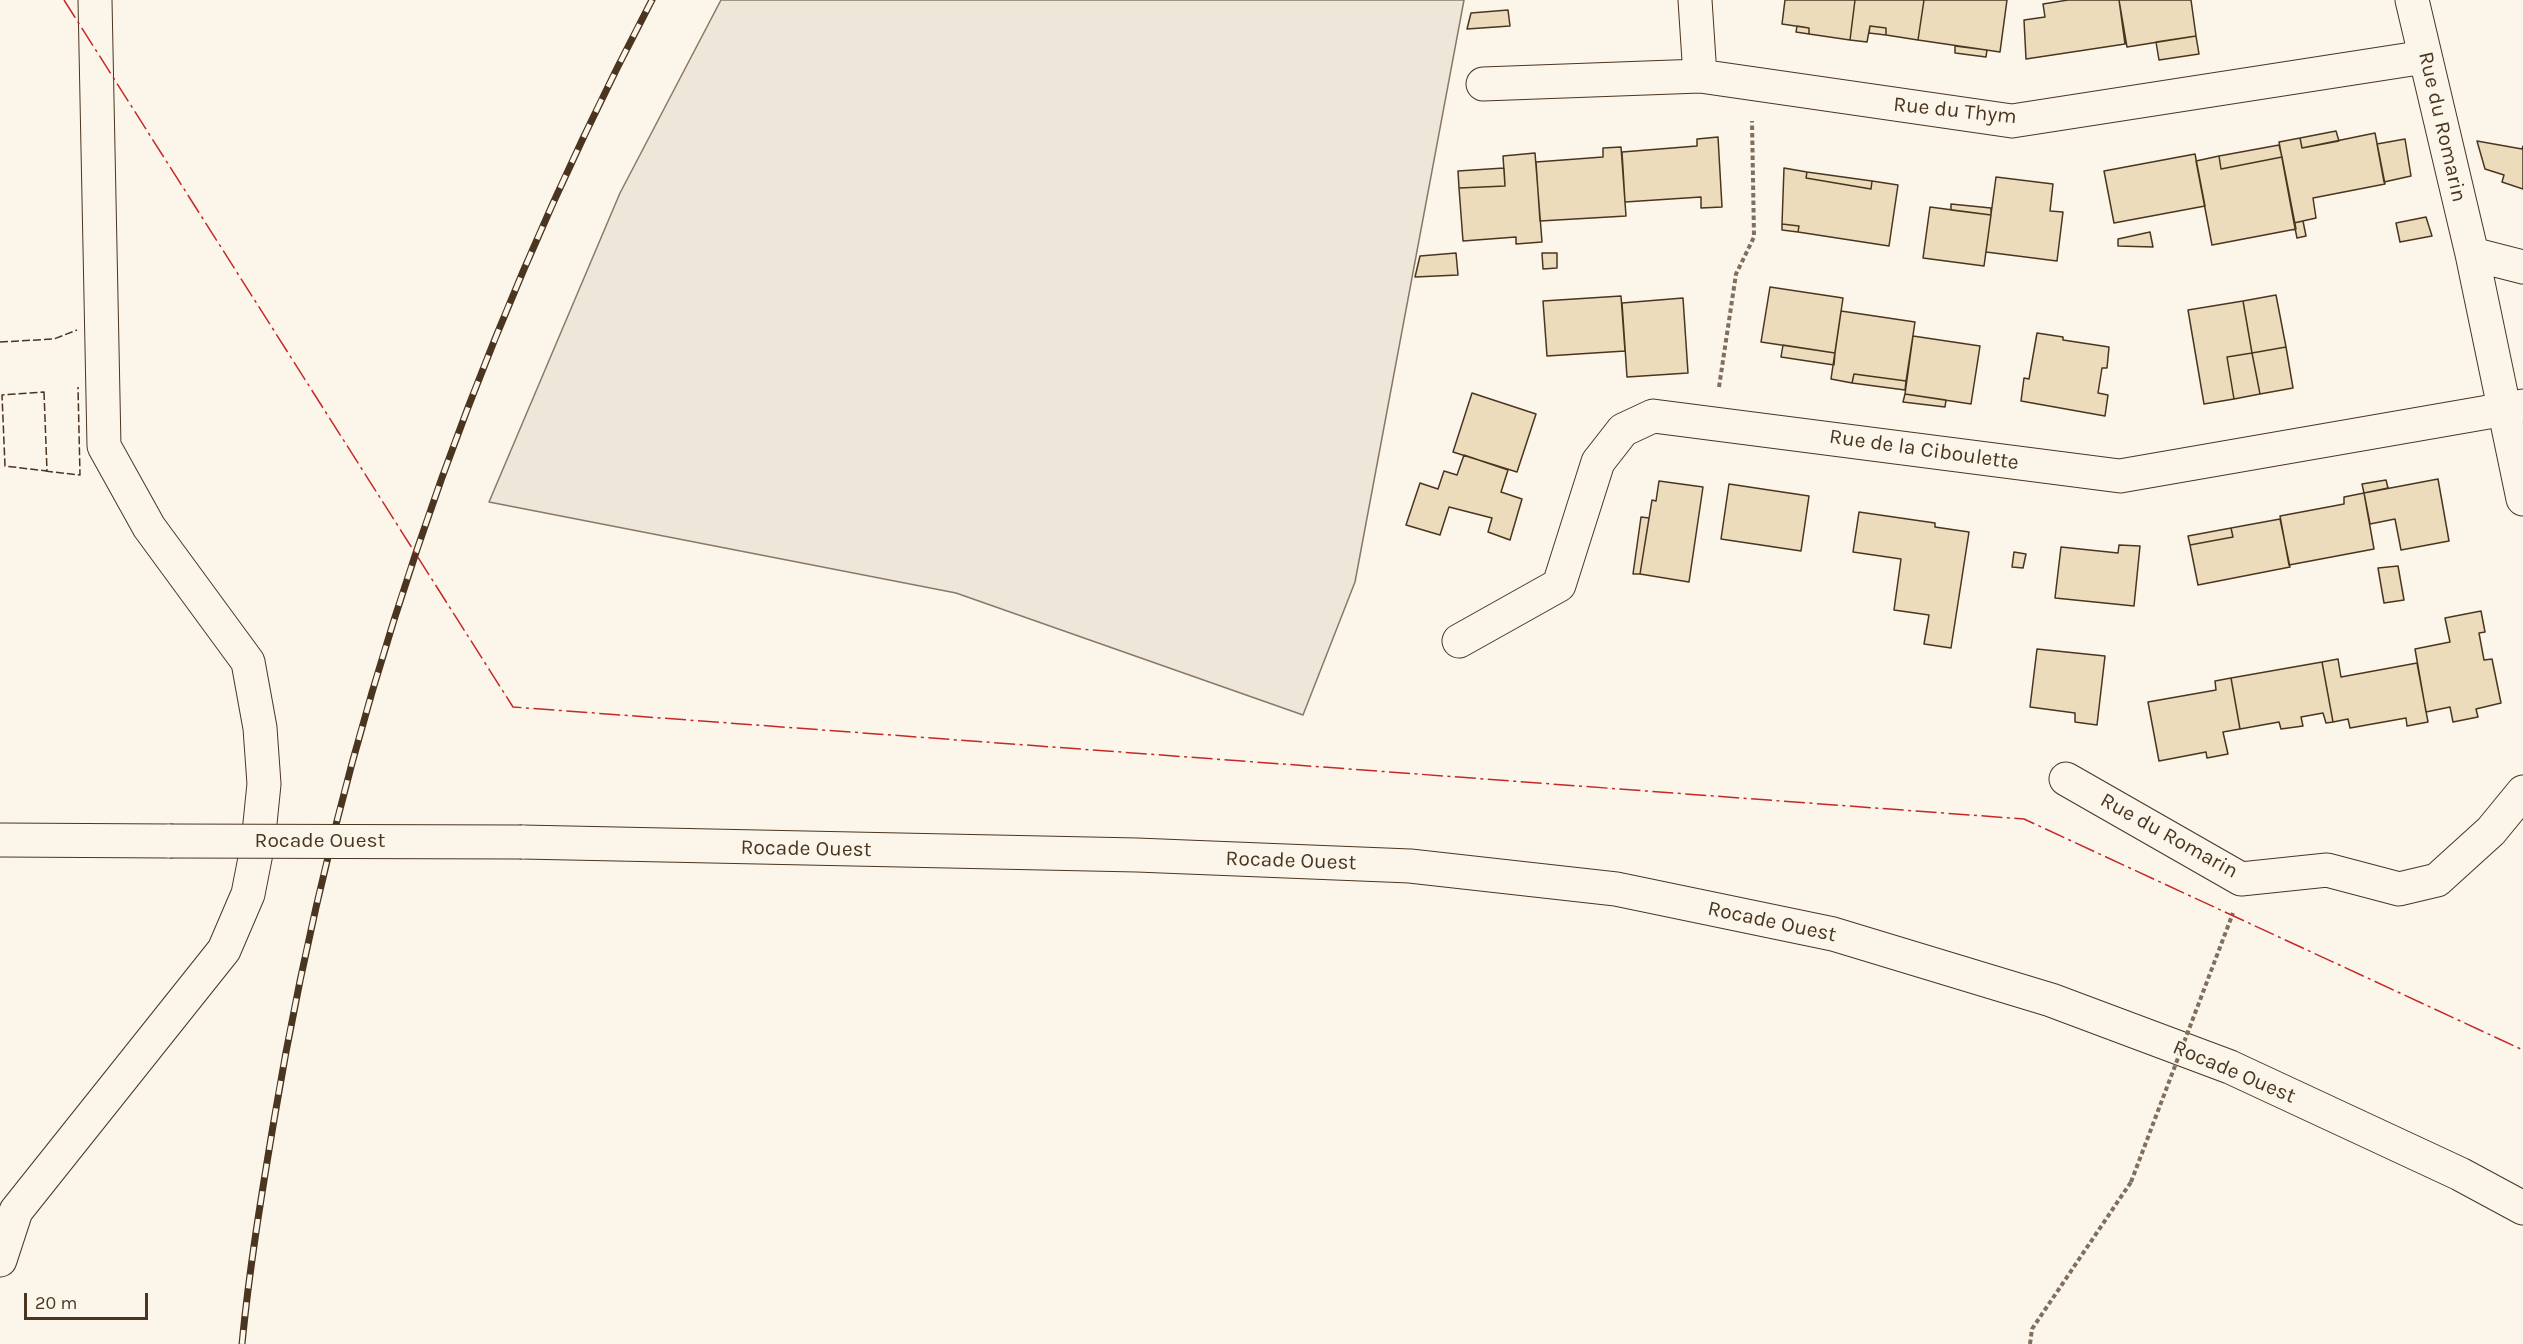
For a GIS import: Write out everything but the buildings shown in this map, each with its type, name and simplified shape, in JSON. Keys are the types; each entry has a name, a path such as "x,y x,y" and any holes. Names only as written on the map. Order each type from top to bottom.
{"street":[{"path":"0,1260 16,1211 224,950 248,894 258,843 264,784 260,728 248,662 149,527 104,446 95,0"},
{"path":"1695,0 1700,76"},
{"name":"Rue du Romarin","path":"2412,0 2472,254 2514,408 2523,499"},
{"name":"Rue du Thym","path":"1483,84 1700,76 2012,121 2425,57"},
{"path":"2472,254 2523,267"},
{"name":"Rue de la Ciboulette","path":"1459,641 1558,585 1598,462 1623,430 1653,416 2120,476 2514,408"},
{"name":"Rue du Romarin","path":"2066,779 2241,879 2327,870 2399,889 2438,880 2491,831 2523,792"},
{"name":"Rocade Ouest","path":"0,840 522,842 1137,855 1386,865 1616,889 1833,934 2051,1000 2230,1067 2460,1174 2523,1208"}],"path":[{"path":"1713,422 1736,274 1754,237 1751,85"},
{"path":"2030,1344 2032,1329 2131,1182 2233,913"}],"shaded area":[{"path":"721,0 1464,0 1355,582 1303,715 956,593 489,502 620,193"}],"railway":[{"path":"242,1344 264,1180 300,979 334,834 373,690 418,548 468,408 524,270 585,134 652,0"}],"fence":[{"path":"0,342 54,339 77,330"},
{"path":"45,471 80,475 78,387"},
{"path":"44,392 47,471 5,466 2,395 44,392"}],"power":[{"path":"64,0 513,707 2024,819 2523,1050"}]}
